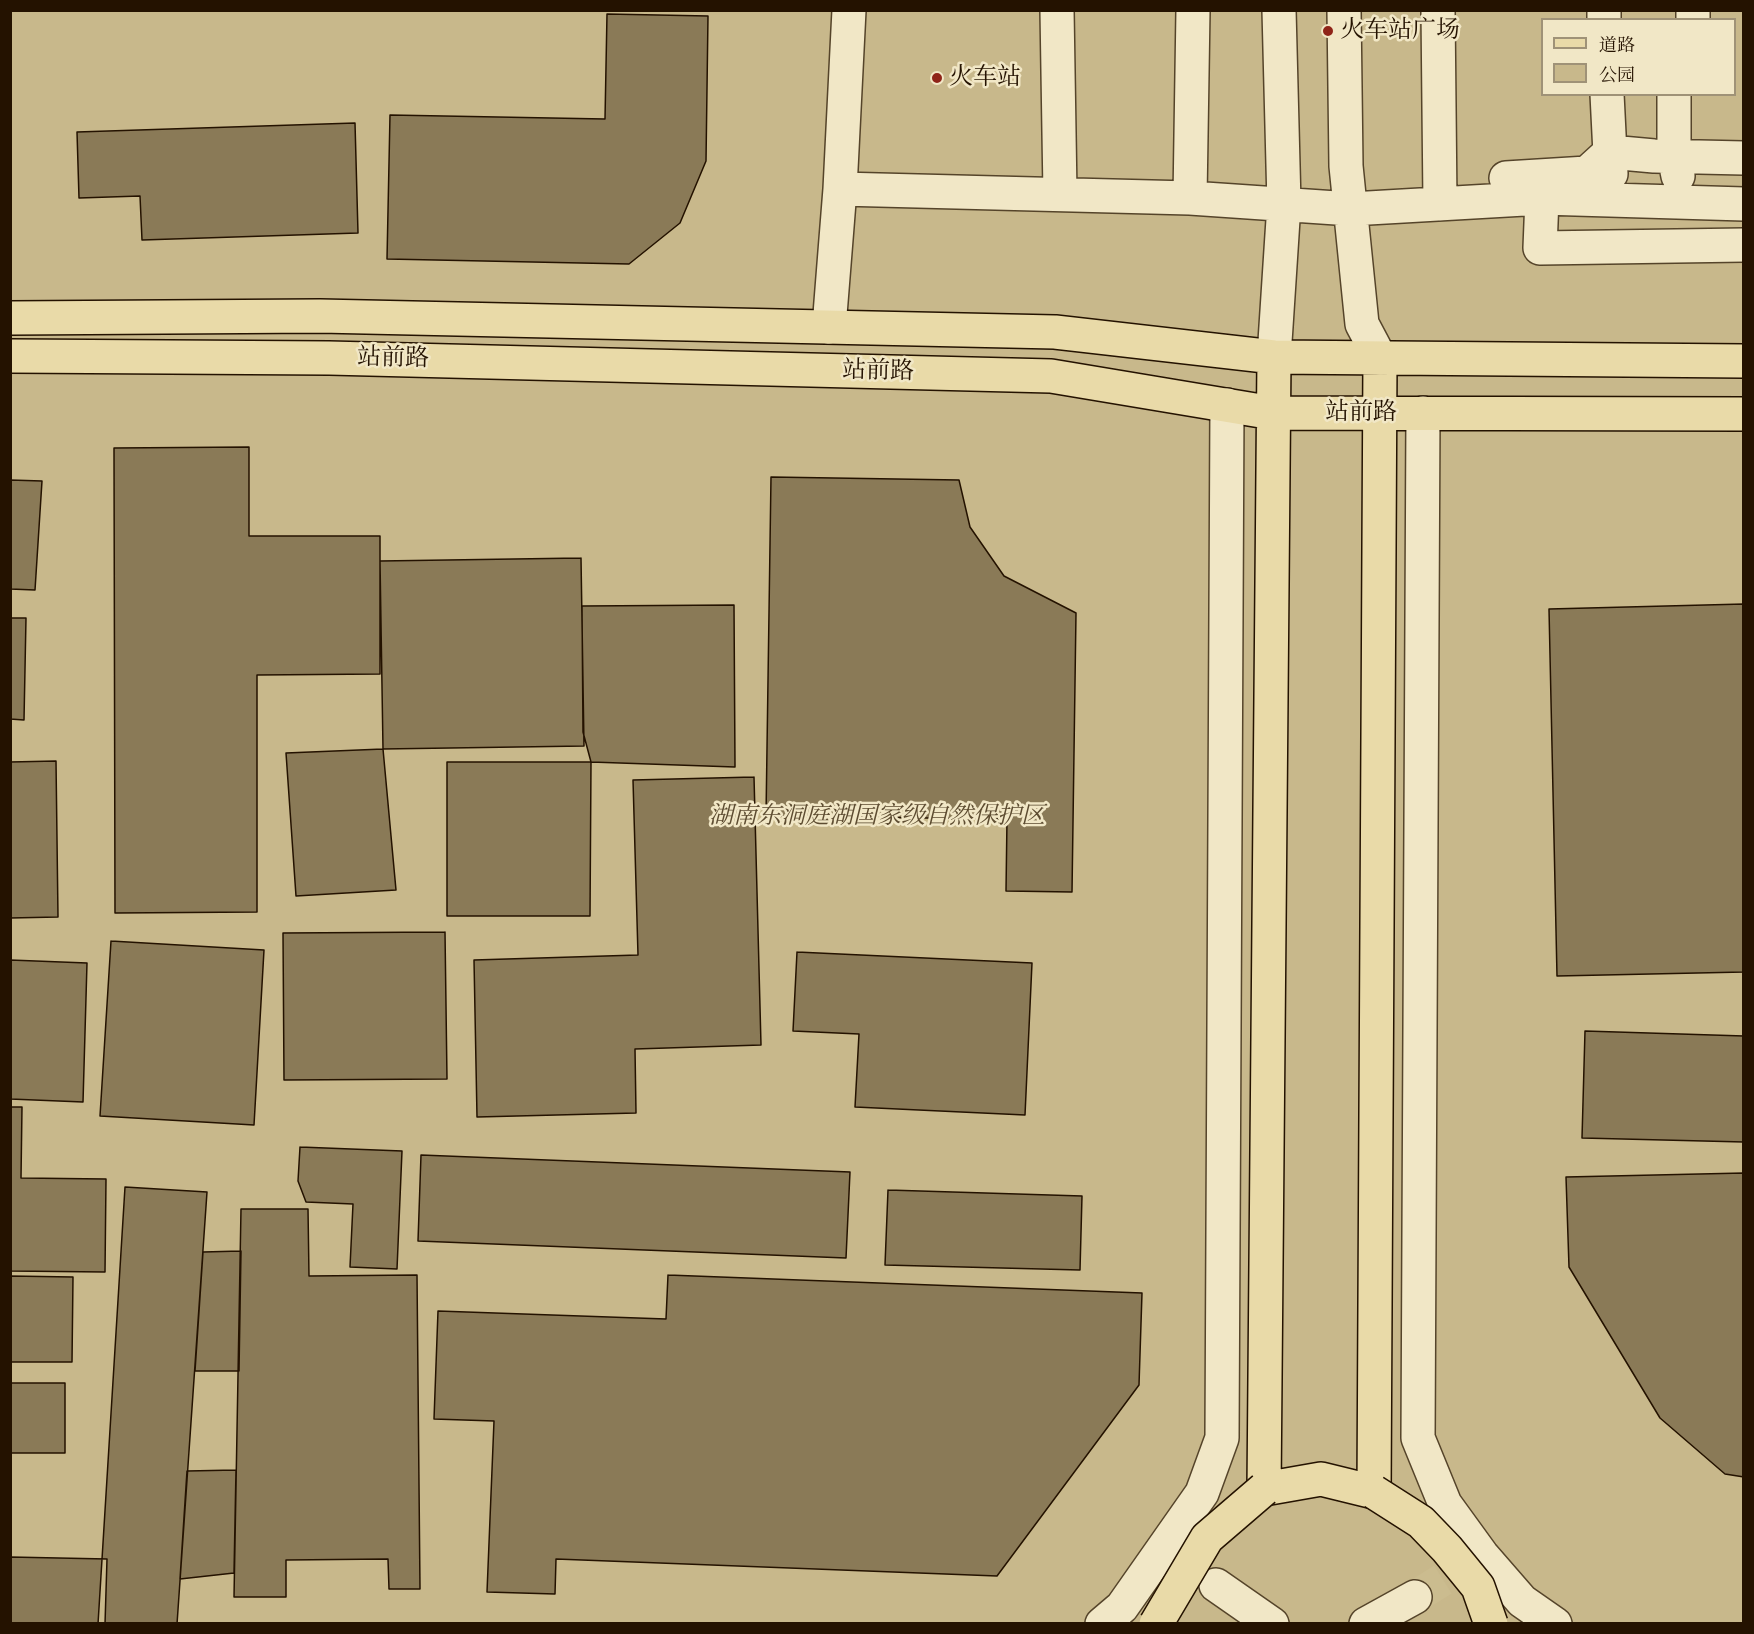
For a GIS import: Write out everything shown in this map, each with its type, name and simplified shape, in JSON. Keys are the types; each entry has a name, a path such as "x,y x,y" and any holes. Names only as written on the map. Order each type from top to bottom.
{"main road":[{"name":"站前路","path":"10,318 321,316 1055,332 1274,357 1743,361"},
{"name":"站前路","path":"10,356 329,358 1051,376 1273,413 1743,414"},
{"path":"1264,1489 1274,357"},
{"path":"1374,1492 1380,358"},
{"path":"1156,1623 1207,1538 1264,1489 1321,1479 1374,1492 1421,1522 1478,1587 1491,1623"}],"street":[{"path":"829,327 840,189 849,10"},
{"path":"1058,10 1060,194"},
{"path":"1190,190 1193,10"},
{"path":"1274,357 1284,197 1279,10"},
{"path":"1344,10 1346,166 1362,324 1380,358"},
{"path":"1438,10 1439,193"},
{"path":"1607,96 1613,200"},
{"path":"1674,96 1685,156 1689,202"},
{"path":"1685,156 1694,96"},
{"path":"840,189 1060,194 1190,190 1351,202 1439,193 1587,173 1610,152 1743,158"},
{"path":"1439,193 1743,204"},
{"path":"1542,198 1540,248 1743,245"},
{"path":"1102,1623 1122,1607 1202,1493 1222,1438 1227,405"},
{"path":"1423,413 1418,1438 1445,1504 1482,1555 1522,1601 1555,1623"},
{"path":"1216,1585 1272,1623"},
{"path":"1366,1623 1415,1596"}],"green space":[{"name":"湖南东洞庭湖国家级自然保护区","path":"11,11 1743,11 1743,1623 11,1624"}],"building":[{"path":"607,14 708,16 706,161 680,223 629,264 387,259 390,115 605,119"},
{"path":"355,123 358,233 142,240 140,196 79,198 77,132"},
{"path":"249,447 249,536 380,536 380,674 257,675 257,912 115,913 114,448"},
{"path":"771,477 959,480 970,527 1004,576 1076,613 1072,892 1006,891 1007,819 766,816"},
{"path":"10,480 42,481 35,590 10,589"},
{"path":"581,558 584,746 383,749 380,561"},
{"path":"1744,604 1744,972 1557,976 1549,609"},
{"path":"734,605 735,767 591,762 583,732 582,606"},
{"path":"10,618 26,618 24,720 10,719"},
{"path":"383,749 396,890 296,896 286,753"},
{"path":"56,761 58,917 10,918 10,762"},
{"path":"447,762 591,762 590,916 447,916"},
{"path":"754,777 761,1045 635,1049 636,1113 477,1117 474,960 638,955 633,780"},
{"path":"445,932 447,1079 284,1080 283,933"},
{"path":"111,941 264,950 254,1125 100,1116"},
{"path":"797,952 1032,963 1025,1115 855,1107 859,1034 793,1031"},
{"path":"10,960 87,963 83,1102 10,1099"},
{"path":"1585,1031 1744,1036 1744,1142 1582,1138"},
{"path":"10,1107 22,1107 21,1178 106,1179 105,1272 10,1271"},
{"path":"300,1147 402,1151 397,1269 350,1267 353,1204 306,1202 298,1181"},
{"path":"421,1155 850,1172 846,1258 418,1241"},
{"path":"1744,1173 1744,1477 1725,1474 1660,1418 1569,1267 1566,1177"},
{"path":"125,1187 207,1192 177,1624 98,1624"},
{"path":"888,1190 1082,1196 1080,1270 885,1265"},
{"path":"241,1209 308,1209 309,1276 417,1275 420,1589 389,1589 388,1559 286,1560 286,1597 234,1597"},
{"path":"241,1251 239,1371 195,1371 203,1252"},
{"path":"668,1275 1142,1293 1139,1385 997,1576 556,1559 555,1594 487,1592 494,1421 434,1419 438,1311 666,1319"},
{"path":"10,1276 73,1277 72,1362 10,1362"},
{"path":"10,1383 65,1383 65,1453 10,1453"},
{"path":"236,1470 234,1573 180,1579 187,1471"},
{"path":"10,1557 107,1559 105,1624 10,1624"}],"tunnel":[{"path":"1415,1597 1482,1555"}],"place":[{"name":"火车站广场","path":"1328,31"},
{"name":"火车站","path":"937,78"}]}
